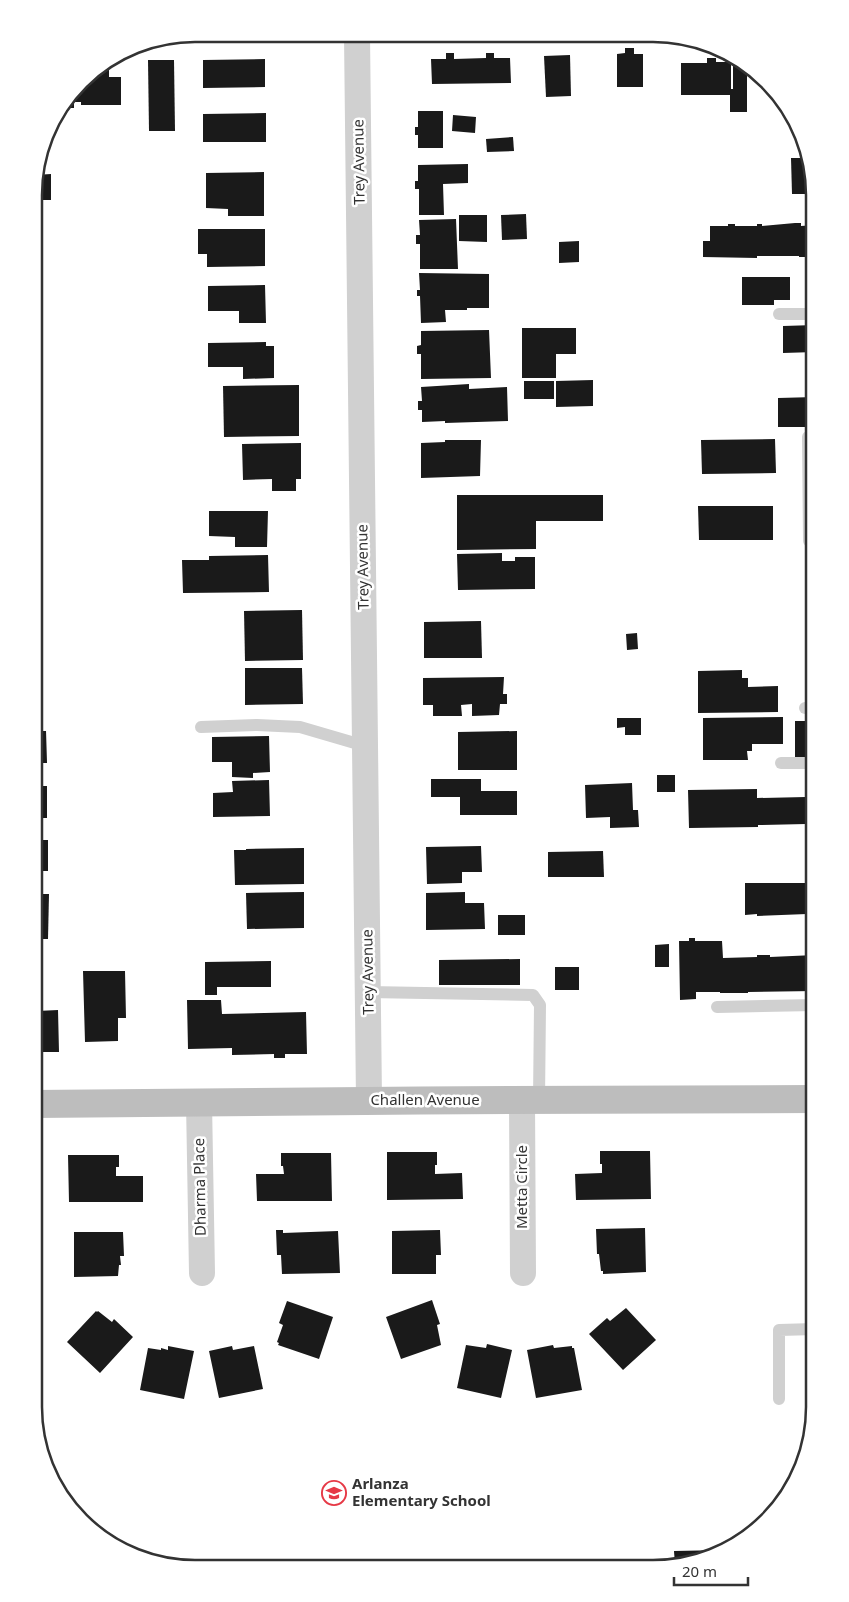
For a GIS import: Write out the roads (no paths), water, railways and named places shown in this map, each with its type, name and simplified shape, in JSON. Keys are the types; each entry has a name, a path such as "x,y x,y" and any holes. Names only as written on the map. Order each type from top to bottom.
{"street":[{"name":"Trey Avenue","path":"358,43 369,1100"},
{"name":"Challen Avenue","path":"42,1104 369,1100 806,1099"},
{"name":"Metta Circle","path":"523,1272 530,1101"},
{"name":"Dharma Place","path":"199,1102 202,1273"}],"lane":[{"path":"779,314 806,314"},
{"path":"201,727 256,725 300,727 365,746"},
{"path":"781,763 806,763"},
{"path":"368,992 533,995 540,1005 530,1101"},
{"path":"717,1007 806,1005"},
{"path":"779,1400 778,1330 806,1329"}],"place":[{"name":"Arlanza Elementary School","path":"334,1493"}]}
